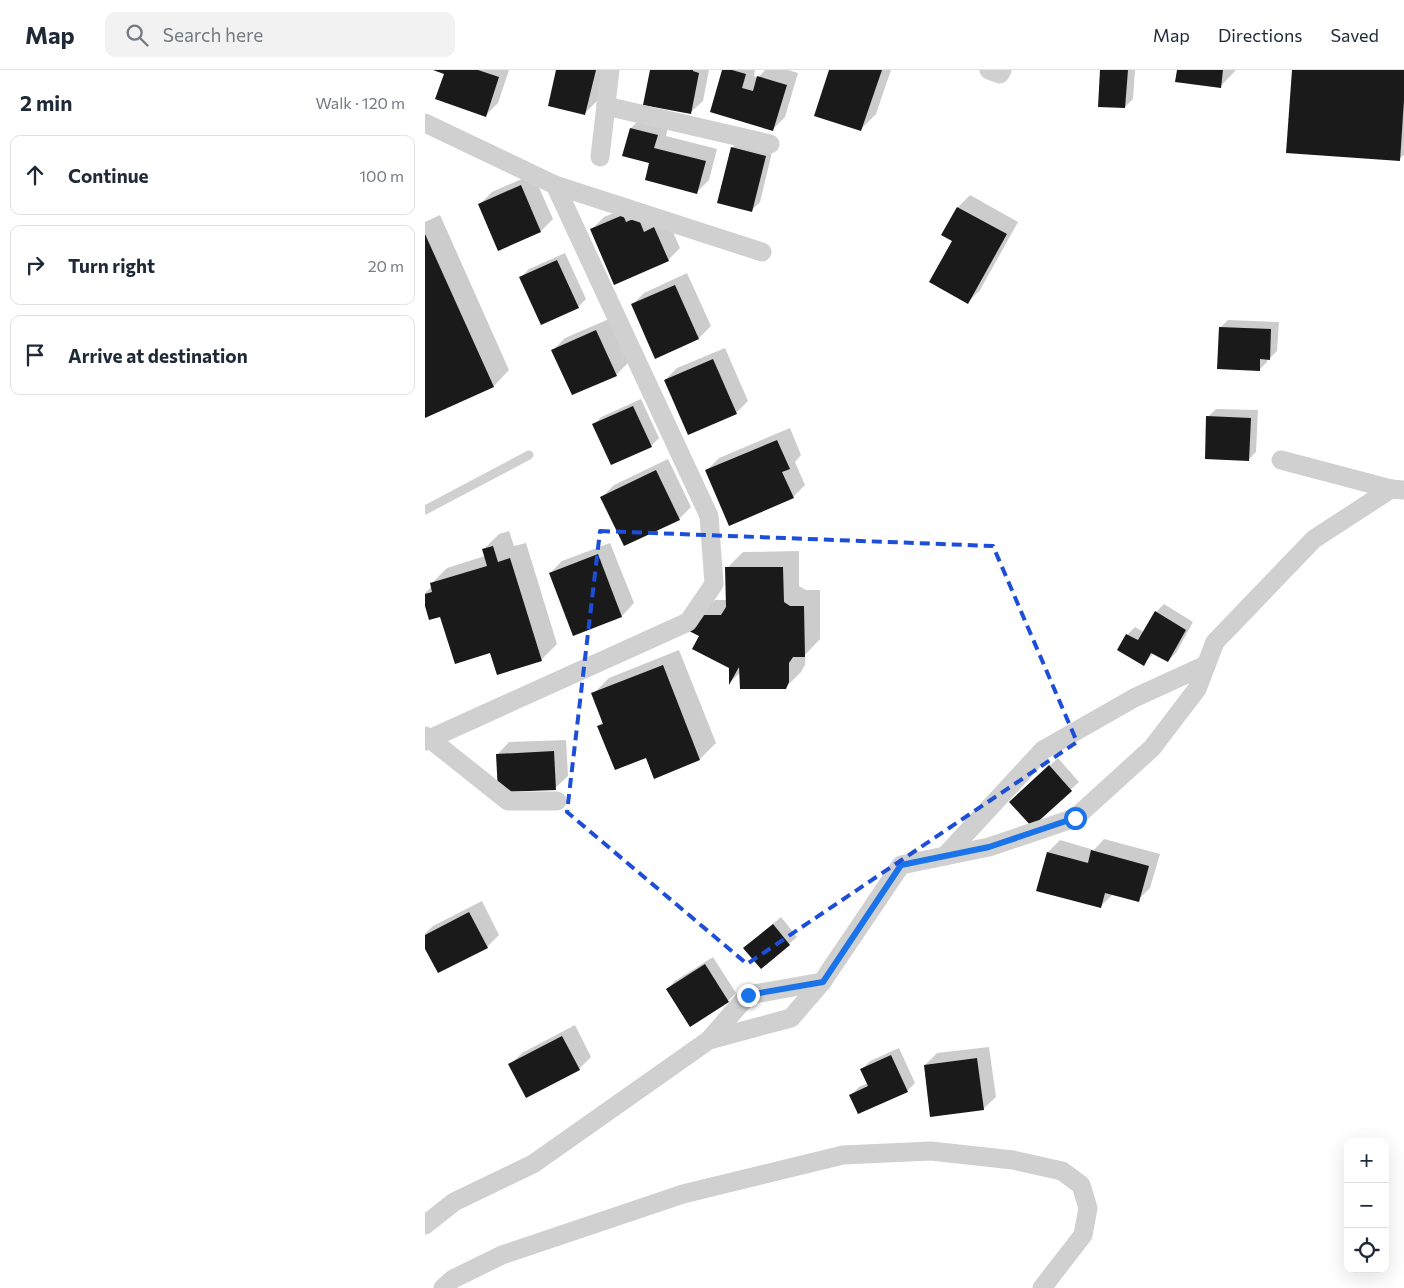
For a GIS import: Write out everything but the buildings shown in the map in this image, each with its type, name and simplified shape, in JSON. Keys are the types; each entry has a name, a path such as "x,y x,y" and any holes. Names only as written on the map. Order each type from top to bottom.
{"street":[{"path":"600,157 611,70"},
{"path":"606,106 770,144"},
{"path":"425,123 555,185 763,252"},
{"path":"555,185 709,516 714,584 688,622 427,739 509,801 557,801"},
{"path":"1281,460 1398,490"},
{"path":"709,1040 791,1018 823,982 901,865 989,847 1075,818 1152,748 1197,689 1215,642 1314,539 1398,490"},
{"path":"945,856 1043,750 1134,698 1206,665"},
{"path":"425,1225 454,1202 533,1164 709,1040 748,995 823,982"},
{"path":"443,1288 453,1279 501,1255 683,1194 843,1155 931,1152 1013,1160 1062,1171 1081,1185 1088,1208 1083,1235 1042,1288"}],"lane":[{"path":"425,510 529,455"}],"highlighted area":[{"path":"600,531 993,546 1077,742 747,964 567,812"}],"route":[{"path":"748,995 823,982 901,865 989,847 1075,818"}]}
